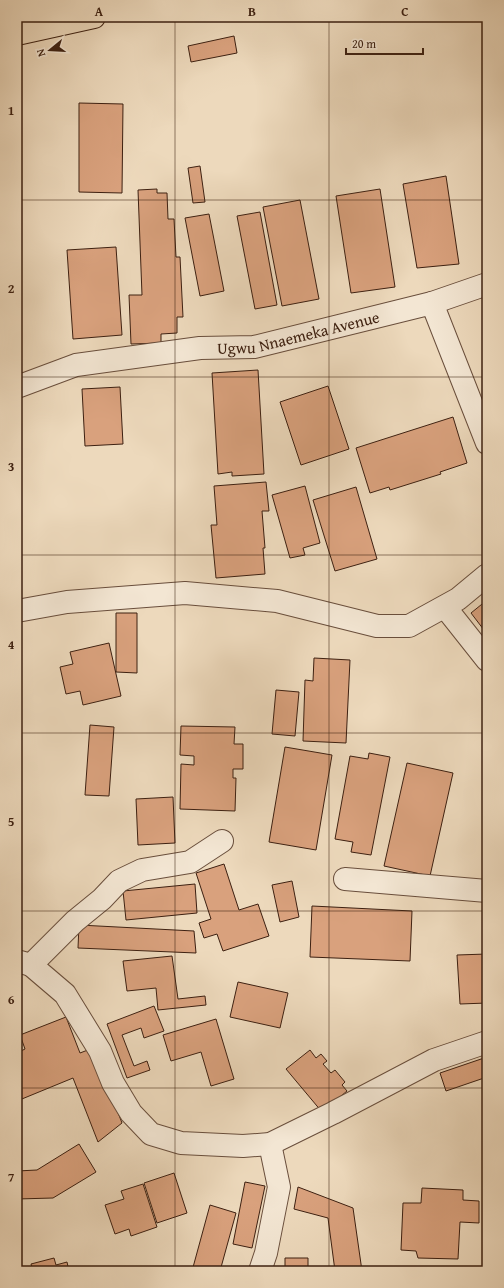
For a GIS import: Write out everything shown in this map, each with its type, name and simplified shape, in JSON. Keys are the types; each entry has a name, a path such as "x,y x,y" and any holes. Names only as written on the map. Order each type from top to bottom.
{"main road":[{"path":"17,34 94,17"}],"street":[{"name":"Ugwu Nnaemeka Avenue","path":"17,386 76,365 200,348 254,347 432,303 487,284"},
{"path":"432,303 487,443"},
{"path":"17,611 67,602 185,594 277,601 377,626 409,626 458,599 487,575"},
{"path":"445,607 487,660"},
{"path":"222,841 190,862 142,870 119,881 102,899 24,963 65,994 100,1051 113,1083 131,1113 150,1134 181,1143 243,1146 270,1144 334,1113 434,1060 487,1042"},
{"path":"345,879 487,891"},
{"path":"260,1271 266,1253 279,1187 270,1144"}],"building":[{"path":"234,36 237,53 191,62 188,46"},
{"path":"79,103 123,104 122,193 79,192"},
{"path":"200,166 205,202 193,203 188,168"},
{"path":"446,176 459,264 417,268 403,184"},
{"path":"157,189 157,193 167,193 168,219 174,219 176,257 180,257 183,317 177,317 177,333 161,334 161,343 131,344 129,295 142,295 138,190"},
{"path":"380,189 395,287 351,293 336,196"},
{"path":"300,200 319,299 282,306 263,207"},
{"path":"260,212 277,305 255,309 237,216"},
{"path":"209,214 224,291 200,296 185,218"},
{"path":"116,247 122,335 73,339 67,250"},
{"path":"258,370 264,474 232,476 232,472 218,474 212,373"},
{"path":"328,386 349,449 301,465 280,402"},
{"path":"120,387 123,444 85,446 82,389"},
{"path":"453,417 467,463 440,472 441,474 390,490 389,487 370,493 356,448"},
{"path":"266,482 269,511 262,511 265,548 263,548 265,574 216,578 211,525 217,525 214,486"},
{"path":"305,486 320,543 303,548 305,555 290,558 272,495"},
{"path":"356,487 377,559 335,571 313,500"},
{"path":"487,600 487,634 471,613"},
{"path":"116,613 137,613 137,673 116,672"},
{"path":"109,643 121,696 83,705 80,691 66,694 60,667 73,664 70,652"},
{"path":"314,658 350,660 346,743 303,741 305,680 313,681"},
{"path":"276,690 299,692 295,736 272,734"},
{"path":"90,725 114,727 109,796 85,795"},
{"path":"181,726 235,727 234,744 243,744 243,769 233,769 233,778 236,778 235,811 180,809 181,764 194,765 194,756 180,755"},
{"path":"285,747 332,755 316,850 269,842"},
{"path":"369,753 390,757 371,855 351,852 353,842 335,839 350,756 368,759"},
{"path":"407,763 453,773 430,876 384,866"},
{"path":"173,797 175,843 138,845 136,799"},
{"path":"224,864 239,910 258,904 269,936 223,951 217,934 204,938 199,923 211,919 196,873"},
{"path":"292,881 299,917 280,922 272,885"},
{"path":"195,884 197,913 126,920 123,891"},
{"path":"312,906 412,911 410,961 310,957"},
{"path":"79,925 194,931 196,953 78,948"},
{"path":"487,954 487,1003 460,1004 457,955"},
{"path":"172,956 178,999 205,996 206,1005 158,1010 156,988 127,991 123,961"},
{"path":"238,982 288,993 280,1028 230,1017"},
{"path":"154,1006 164,1031 144,1038 141,1028 122,1035 134,1066 147,1061 150,1070 127,1078 107,1024"},
{"path":"66,1017 80,1053 93,1048 122,1123 98,1142 73,1078 17,1101 17,1053 25,1049 20,1035"},
{"path":"216,1019 234,1079 211,1086 201,1052 171,1061 163,1035"},
{"path":"310,1050 316,1058 321,1054 327,1061 323,1064 331,1073 335,1070 345,1082 342,1085 347,1091 322,1112 286,1069"},
{"path":"487,1057 487,1077 446,1091 440,1073"},
{"path":"79,1144 96,1172 53,1198 17,1199 17,1171 37,1170"},
{"path":"174,1173 187,1213 157,1223 144,1183"},
{"path":"245,1182 265,1186 252,1248 233,1244"},
{"path":"143,1184 157,1227 131,1236 129,1229 115,1234 105,1205 124,1199 121,1191"},
{"path":"298,1187 353,1208 362,1271 335,1271 328,1218 294,1209"},
{"path":"422,1188 463,1190 463,1200 479,1201 479,1223 460,1222 458,1259 418,1258 416,1251 401,1250 403,1203 421,1203"},
{"path":"210,1205 236,1213 220,1271 192,1271"},
{"path":"54,1258 56,1265 67,1262 69,1271 33,1271 31,1264"},
{"path":"285,1258 308,1258 308,1271 285,1271"}]}
